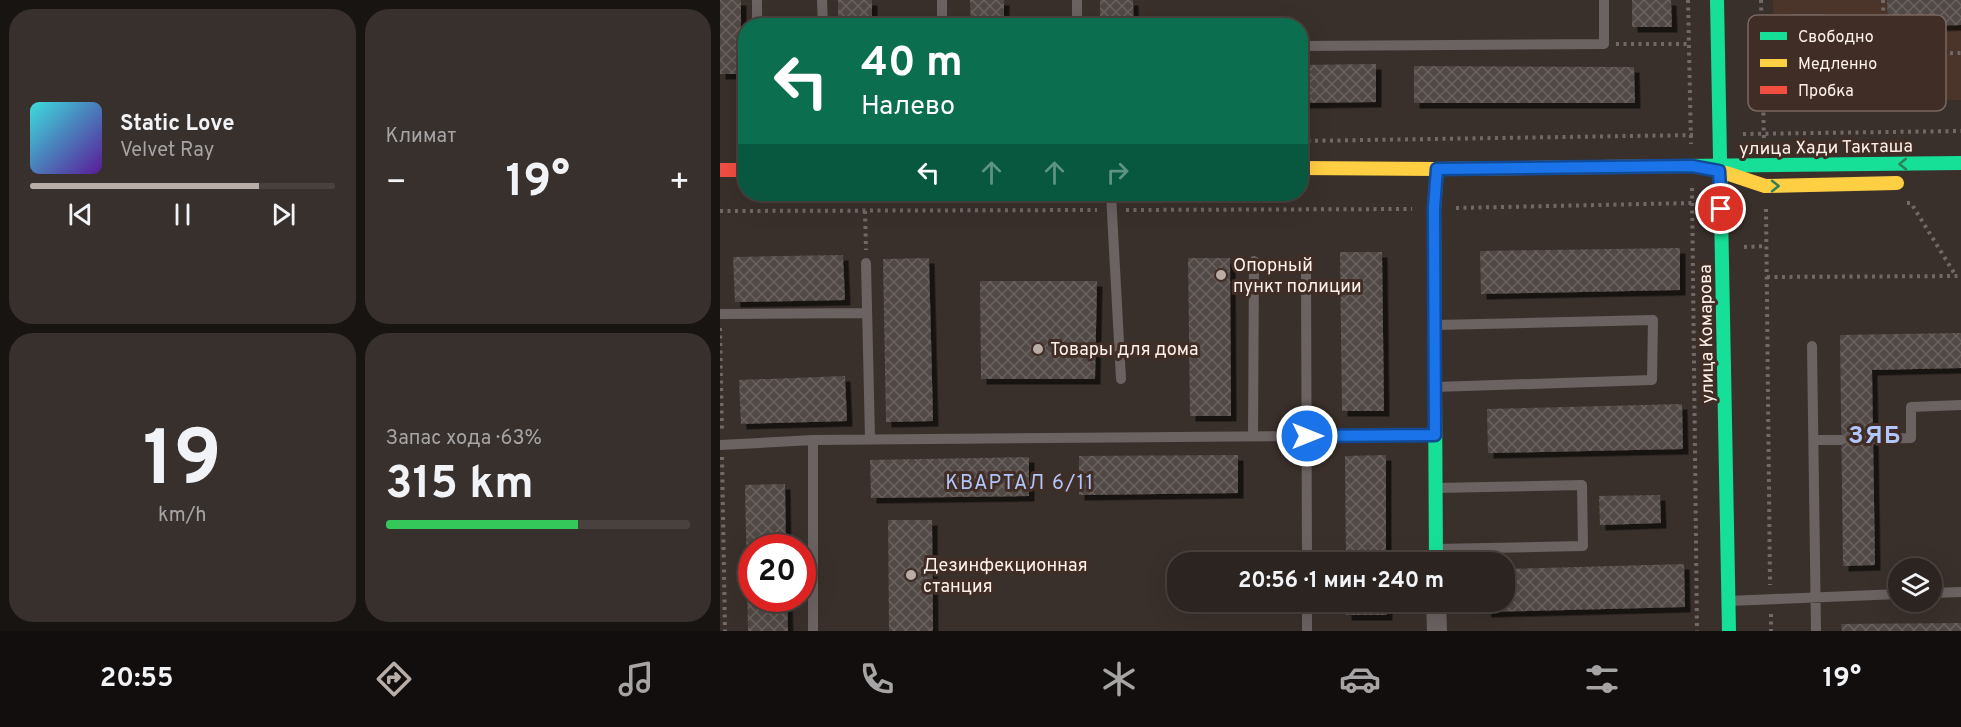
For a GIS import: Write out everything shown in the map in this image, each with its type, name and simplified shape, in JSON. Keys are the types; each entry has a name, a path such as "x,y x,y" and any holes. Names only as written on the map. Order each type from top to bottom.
{"street":[{"name":"улица Комарова","path":"1717,0 1729,631"},
{"name":"улица Хади Такташа","path":"1308,168 1692,166 1719,168 1961,163"},
{"name":"улица Хади Такташа","path":"1719,168 1765,186 1915,183"},
{"path":"1436,552 1434,208 1437,169"},
{"path":"720,170 738,170"},
{"path":"1436,612 1437,631"}],"lane":[{"path":"757,0 757,18"},
{"path":"822,0 823,18"},
{"path":"942,0 942,18"},
{"path":"1077,0 1077,18"},
{"path":"1308,46 1604,44 1604,0"},
{"path":"1111,201 1121,379"},
{"path":"1253,436 1254,261"},
{"path":"866,263 870,439"},
{"path":"1306,264 1307,552"},
{"path":"720,314 867,313"},
{"path":"1435,325 1653,320 1652,380 1435,387"},
{"path":"1812,346 1816,631"},
{"path":"1873,440 1911,438 1911,407 1961,405"},
{"path":"721,445 870,439 1435,435"},
{"path":"813,440 813,631"},
{"path":"1814,440 1841,440"},
{"path":"1436,488 1582,485 1583,546 1495,552"},
{"path":"1942,593 1961,592"},
{"path":"1728,601 1888,594"},
{"path":"1307,612 1307,631"}],"path":[{"path":"1688,0 1697,631"},
{"path":"1761,0 1761,15"},
{"path":"1883,0 1883,15"},
{"path":"1604,44 1689,44"},
{"path":"1946,52 1961,52"},
{"path":"1763,111 1764,134"},
{"path":"1308,141 1961,131"},
{"path":"720,212 1434,208 1692,203"},
{"path":"1899,203 1911,203 1959,276"},
{"path":"865,211 866,263"},
{"path":"1771,631 1767,277 1959,276"},
{"path":"720,314 725,631"}],"shaded area":[{"path":"1773,0 1961,0 1961,100 1946,100 1946,15 1773,15"}],"building":[{"path":"720,0 741,0 741,18 738,18 738,74 720,74"},
{"path":"838,0 872,0 872,18 838,18"},
{"path":"970,0 1004,0 1004,18 971,18"},
{"path":"1100,0 1133,0 1134,18 1100,18"},
{"path":"1632,0 1671,0 1672,27 1632,27"},
{"path":"1887,0 1961,0 1961,25 1946,25 1946,15 1888,15"},
{"path":"1791,14 1824,14 1824,15"},
{"path":"1376,64 1376,102 1308,103 1308,65"},
{"path":"1414,66 1634,67 1635,103 1414,103"},
{"path":"1680,248 1680,290 1481,294 1480,251"},
{"path":"1340,252 1382,252 1384,411 1342,411"},
{"path":"843,255 845,300 735,302 733,257"},
{"path":"929,258 933,421 886,422 883,259"},
{"path":"1188,258 1230,258 1231,416 1190,416"},
{"name":"Товары для дома","path":"980,281 1097,281 1095,379 981,379"},
{"path":"1961,333 1961,368 1872,370 1875,565 1843,566 1840,335"},
{"path":"845,376 847,421 741,424 739,380"},
{"path":"1682,404 1683,449 1488,453 1487,409"},
{"path":"1238,455 1238,493 1079,495 1079,456"},
{"path":"1386,455 1386,552 1346,552 1345,456"},
{"path":"1029,457 1029,496 871,498 870,460"},
{"path":"785,484 786,534 746,534 745,485"},
{"path":"1660,495 1661,523 1600,525 1599,496"},
{"name":"Дезинфекционная станция","path":"888,520 932,520 933,631 889,631"},
{"path":"1684,564 1685,607 1515,611 1515,569"},
{"path":"748,612 787,612 788,631 748,631"},
{"path":"1346,612 1387,612 1387,615 1346,615"},
{"path":"1961,623 1961,631 1842,631 1841,624"}],"traffic: fast":[{"path":"1717,0 1729,631"},
{"path":"1680,166 1961,163"},
{"path":"1436,552 1434,209 1437,169"}],"traffic: slow":[{"path":"1308,168 1680,166"},
{"path":"1726,173 1765,186 1897,183"}],"traffic: jam":[{"path":"720,170 738,170"}],"place":[{"name":"Опорный пункт полиции","path":"1221,275"},
{"name":"Товары для дома","path":"1038,349"},
{"name":"Дезинфекционная станция","path":"911,575"}],"district":[{"name":"ЗЯБ","path":"1875,435"},
{"name":"КВАРТАЛ 6/11","path":"1020,482"}],"route":[{"path":"1307,436 1435,435 1434,208 1437,169 1692,166 1719,171 1721,209"}]}
